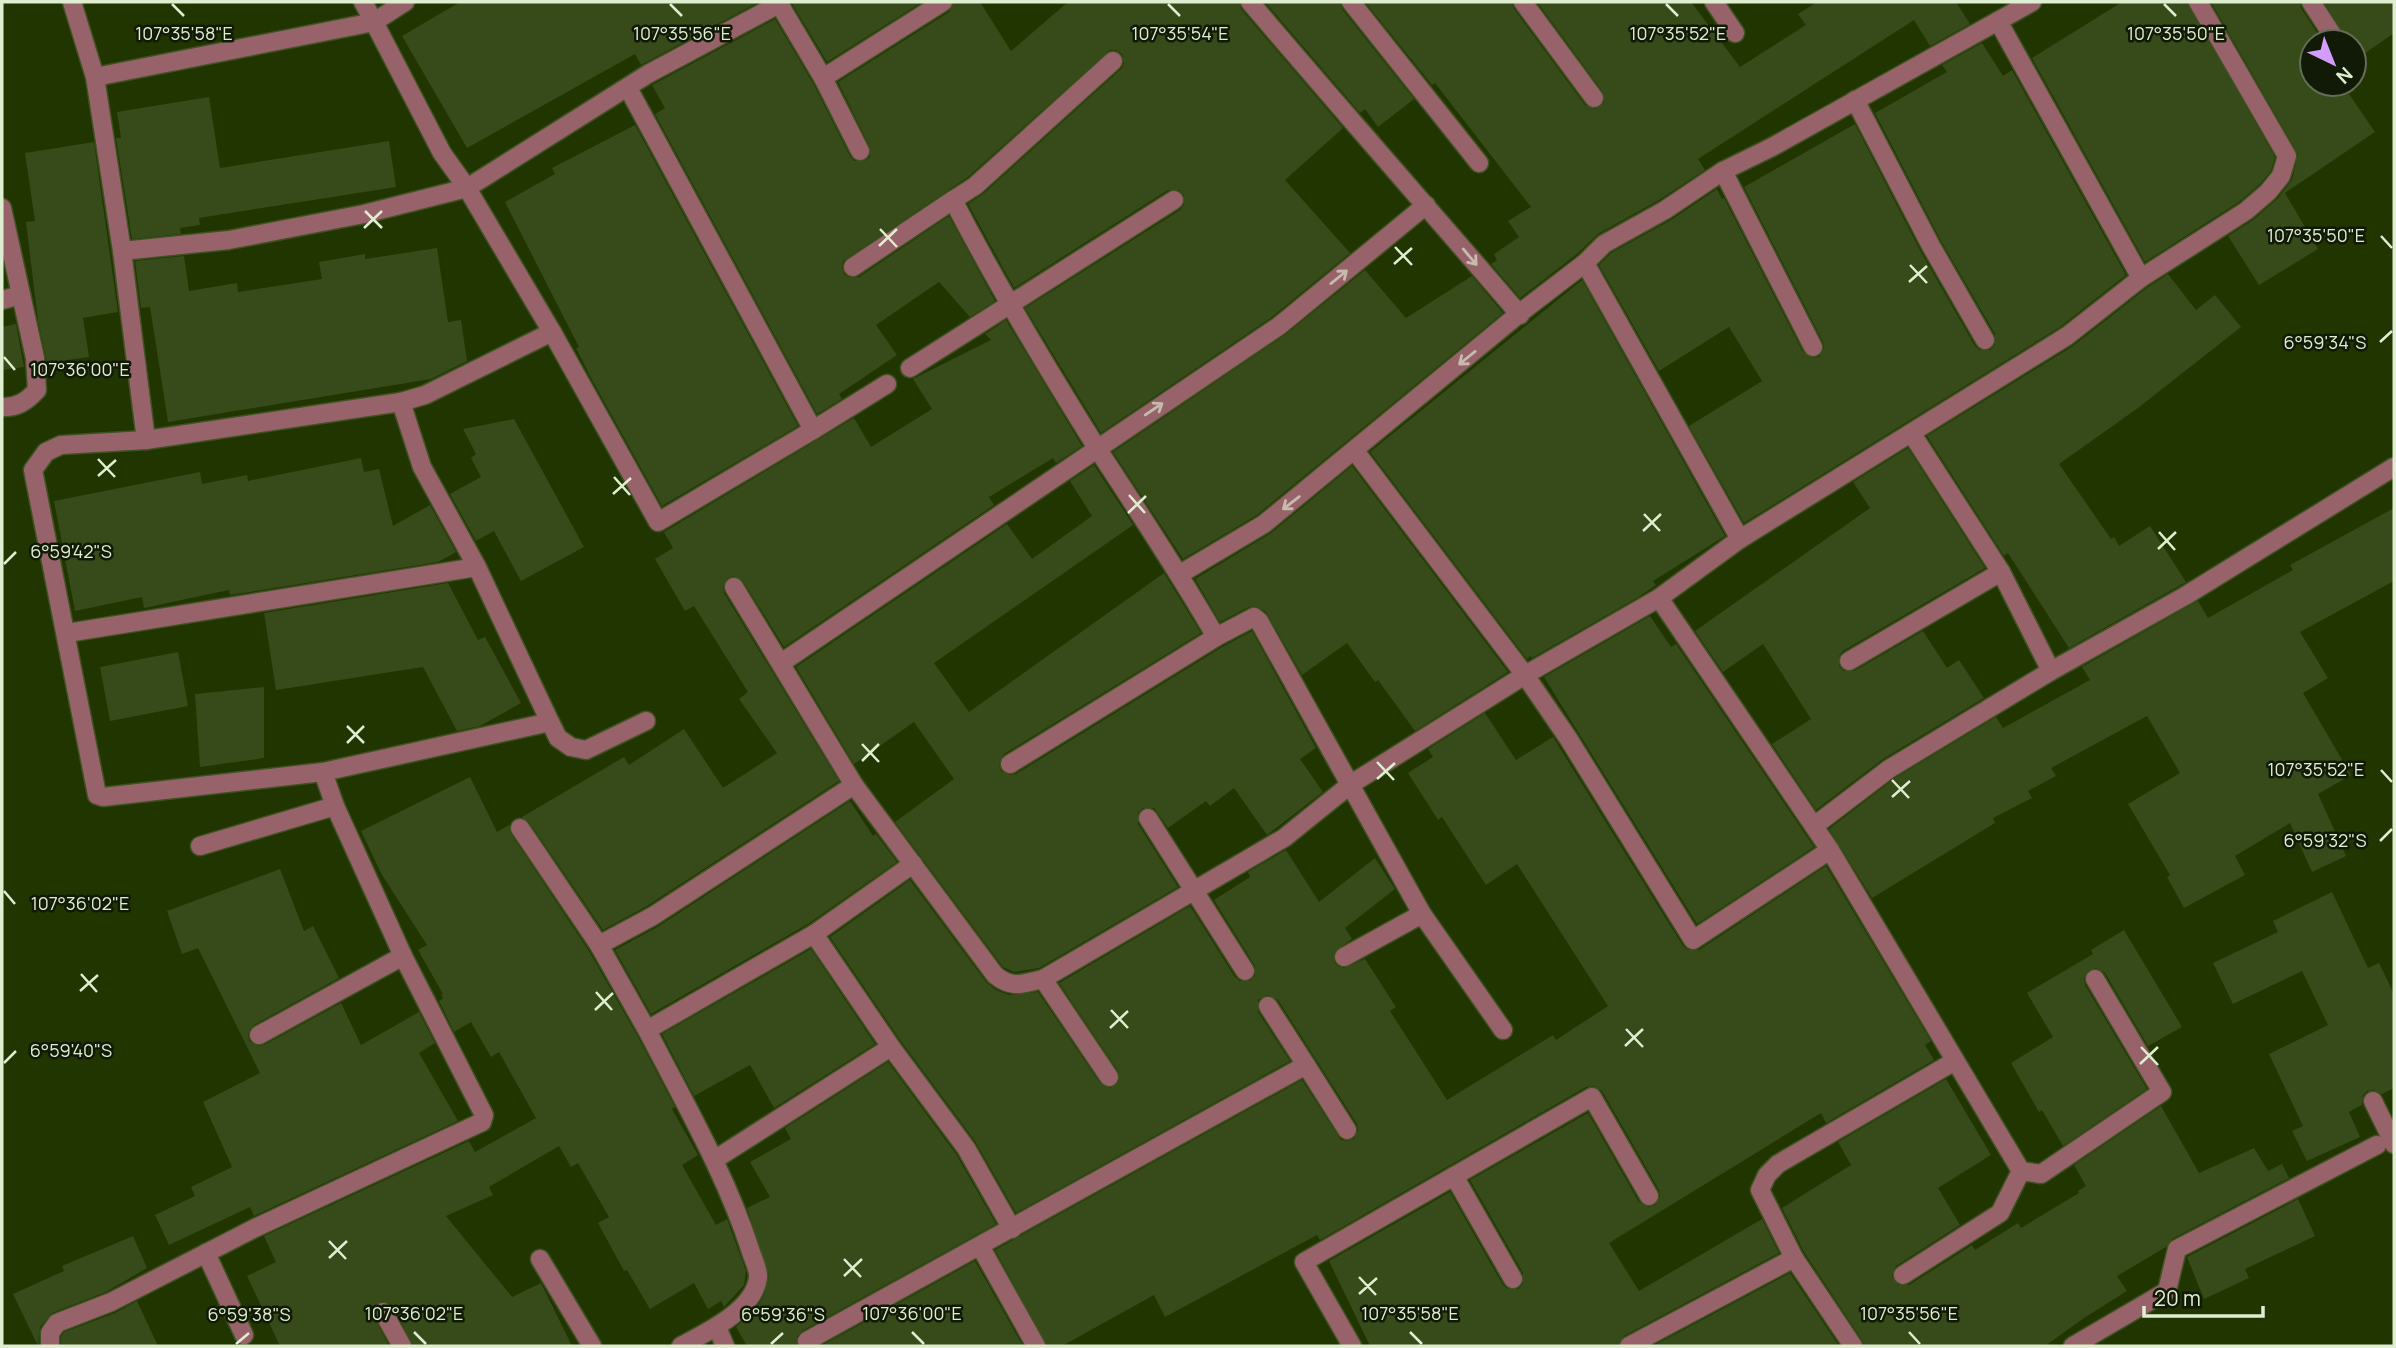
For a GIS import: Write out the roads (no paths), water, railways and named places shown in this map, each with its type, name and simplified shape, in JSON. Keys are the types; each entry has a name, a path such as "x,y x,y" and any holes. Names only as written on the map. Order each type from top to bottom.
{"street":[{"path":"72,2 95,77 122,251 146,440"},
{"path":"363,2 442,153 467,188 552,332 658,522 887,384"},
{"path":"95,77 374,22 405,2"},
{"path":"823,78 943,2"},
{"path":"1250,2 1520,315"},
{"path":"1352,2 1479,163"},
{"path":"1523,2 1594,98"},
{"path":"1714,2 1735,33"},
{"path":"1180,574 1264,524 1585,264 1604,244 1665,210 1723,171 1772,147 2032,2"},
{"path":"734,587 854,785 995,975 1005,983 1021,984 1042,979 1284,838 1351,784 1525,675 1659,598 1740,539 2067,336 2141,278 2246,211 2268,192 2281,176 2287,156 2197,2"},
{"path":"2311,2 2328,28"},
{"path":"122,251 229,240 364,214 467,188 648,74 778,3 823,78 860,151"},
{"path":"1998,21 2141,278"},
{"path":"853,267 975,186 1113,61"},
{"path":"628,88 813,430"},
{"path":"1855,100 1931,246 1985,340"},
{"path":"1723,171 1813,347"},
{"path":"953,200 1010,304 1097,447 1180,574 1216,637"},
{"path":"910,368 1174,200"},
{"path":"780,663 1279,326 1426,205"},
{"path":"2,208 34,358 37,390 27,401 2,407"},
{"path":"1585,264 1740,539"},
{"path":"2,300 21,295"},
{"path":"550,722 323,772 129,795 97,795 33,470 46,452 61,445 146,440 401,402 425,395 552,332"},
{"path":"401,402 422,467 477,567 558,738 571,747 586,750 646,721"},
{"path":"1912,434 2001,572 2050,671"},
{"path":"1354,451 1525,675 1568,738 1693,940 1830,850"},
{"path":"1814,826 1889,769 2050,671 2185,596 2394,467"},
{"path":"67,633 477,567"},
{"path":"1849,661 2001,572"},
{"path":"1659,598 1830,850 2021,1171 2041,1174 2162,1092 2095,979"},
{"path":"1010,764 1216,637 1254,617 1259,621 1422,914 1503,1030"},
{"path":"50,1346 50,1333 57,1323 111,1302 205,1254 482,1122 484,1115 403,956 335,806 323,772"},
{"path":"599,945 653,916 854,785"},
{"path":"200,846 335,806"},
{"path":"1148,818 1245,971"},
{"path":"520,828 599,945 647,1030 714,1160 747,1240 758,1276 749,1300 717,1327 681,1346"},
{"path":"647,1030 814,934 913,863"},
{"path":"1344,957 1422,914"},
{"path":"814,934 966,1148 1012,1229"},
{"path":"259,1035 403,956"},
{"path":"1042,979 1109,1077"},
{"path":"1268,1006 1347,1130"},
{"path":"714,1160 891,1046"},
{"path":"1853,1346 1794,1258 1760,1190 1767,1175 1778,1164 1955,1061"},
{"path":"807,1341 1306,1065"},
{"path":"1352,1346 1304,1262 1592,1097 1648,1196"},
{"path":"2073,1346 2166,1291 2177,1249 2385,1144 2373,1101"},
{"path":"1903,1275 2000,1213 2021,1171"},
{"path":"1454,1176 1513,1279"},
{"path":"980,1246 1036,1346"},
{"path":"205,1254 244,1335"},
{"path":"1629,1346 1794,1258"},
{"path":"540,1259 592,1346"},
{"path":"383,1312 402,1346"},
{"path":"717,1327 725,1346"}]}
